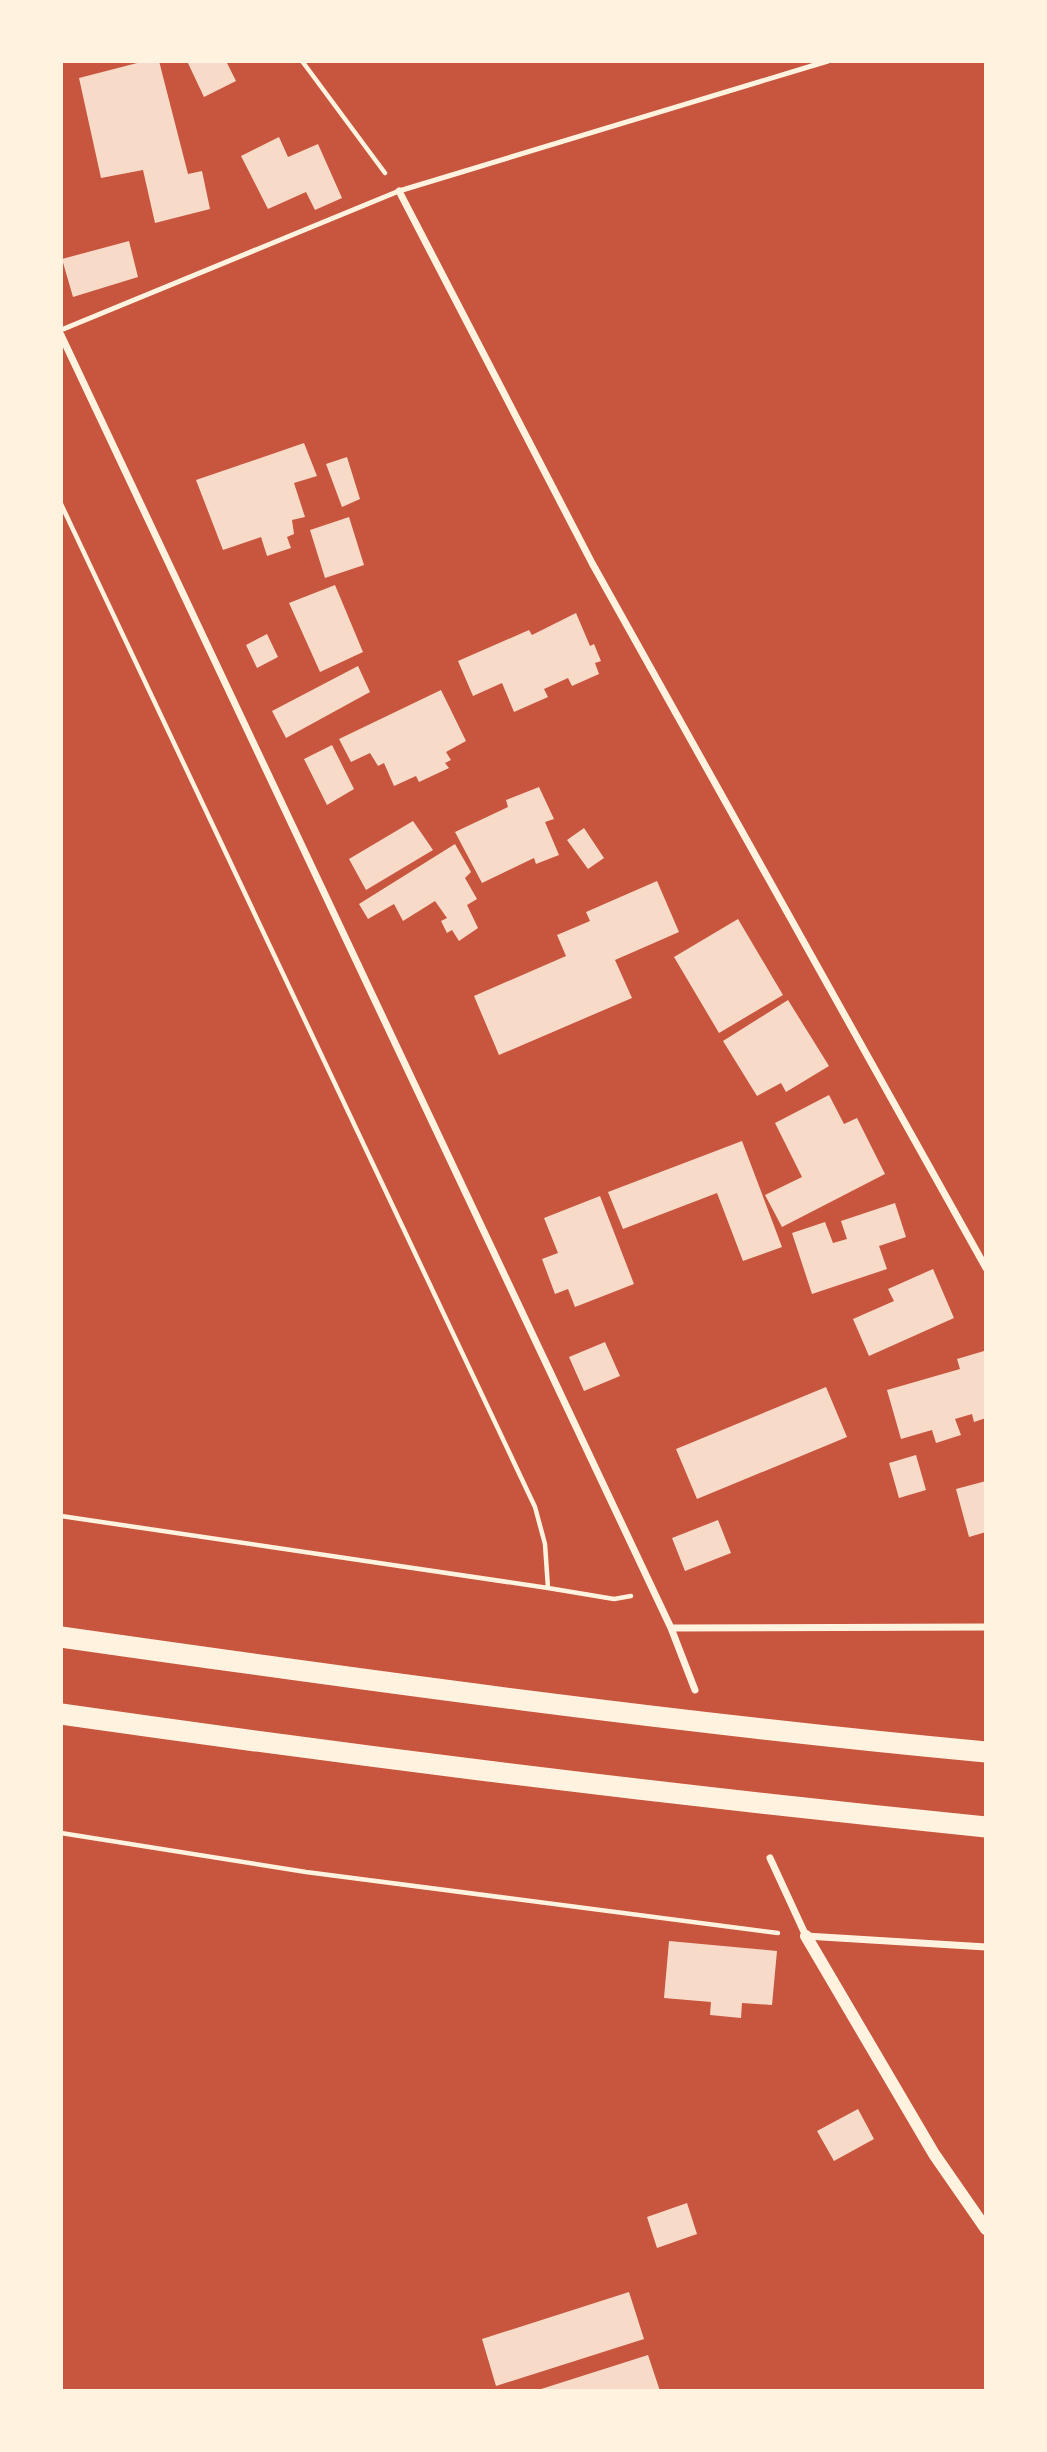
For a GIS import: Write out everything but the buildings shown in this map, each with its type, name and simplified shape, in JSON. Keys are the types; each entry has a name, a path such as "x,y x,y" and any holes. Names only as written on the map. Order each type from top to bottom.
{"highway":[{"path":"61,1637 308,1672 780,1732 986,1752"},
{"path":"61,1714 290,1747 741,1802 986,1827"}],"street":[{"path":"399,191 592,563 986,1268"},
{"path":"61,332 671,1628 695,1690"},
{"path":"671,1628 986,1627"},
{"path":"770,1858 806,1936 934,2154 986,2229"},
{"path":"806,1936 986,1947"}],"lane":[{"path":"61,332 399,191 828,61"}],"path":[{"path":"302,61 399,191"},
{"path":"61,504 535,1507 545,1544 548,1588"},
{"path":"61,1516 614,1600 654,1592"},
{"path":"61,1833 306,1872 806,1936"}]}
